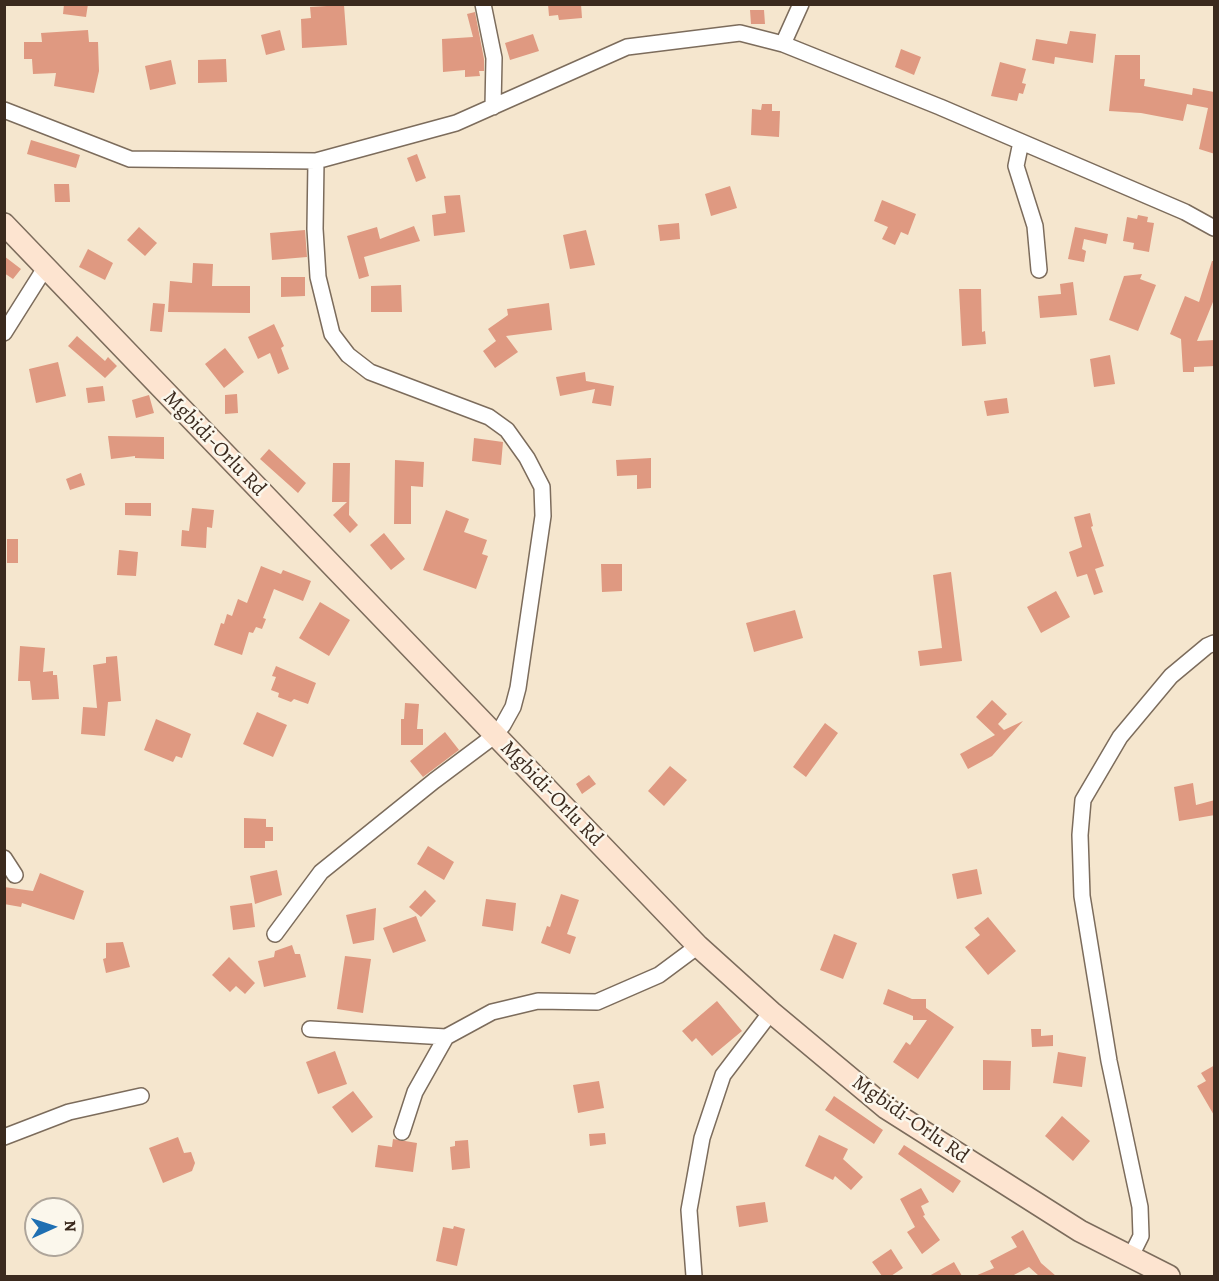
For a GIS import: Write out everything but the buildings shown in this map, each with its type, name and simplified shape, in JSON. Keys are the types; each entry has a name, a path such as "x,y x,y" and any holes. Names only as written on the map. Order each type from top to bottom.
{"main road":[{"name":"Mgbidi-Orlu Rd","path":"4,224 698,946 771,1012 886,1108 1080,1231 1169,1276"}],"street":[{"path":"483,4 494,58 493,107"},
{"path":"783,44 801,4"},
{"path":"4,110 130,159 316,160 456,123 627,47 741,33 783,44 1021,142 1215,228"},
{"path":"1021,142 1016,166 1035,226 1039,270"},
{"path":"275,934 321,872 494,736 513,707 518,688 541,538 542,487 527,458 507,430 489,417 370,372 348,356 332,334 318,277 315,229 316,160"},
{"path":"4,333 45,268"},
{"path":"1130,1258 1140,1236 1140,1207 1109,1061 1082,896 1080,835 1083,800 1120,737 1171,676 1207,646 1215,643"},
{"path":"4,858 15,875"},
{"path":"310,1029 446,1037 492,1012 538,1001 597,1002 659,975 698,946"},
{"path":"694,1276 689,1210 702,1138 723,1075 771,1012"},
{"path":"402,1132 415,1092 446,1037"},
{"path":"4,1137 69,1113 141,1096"}]}
